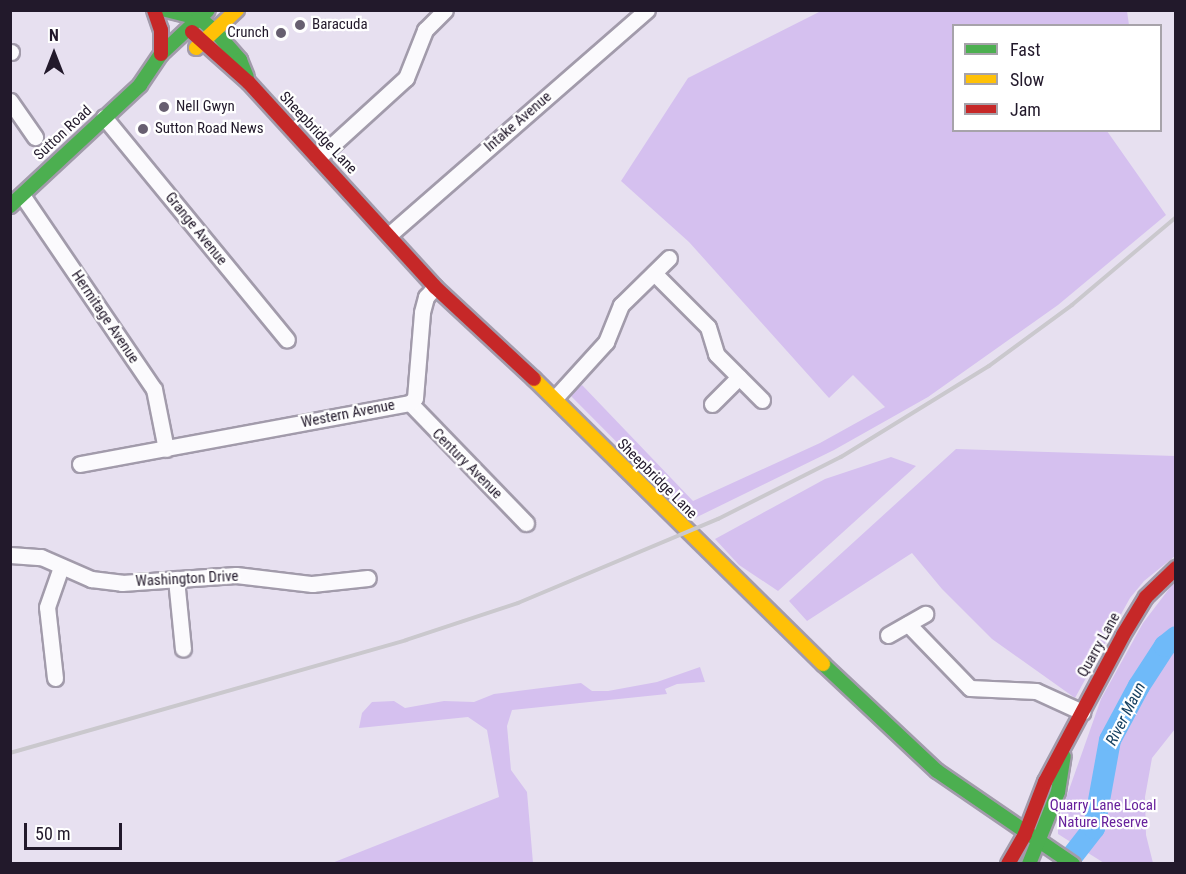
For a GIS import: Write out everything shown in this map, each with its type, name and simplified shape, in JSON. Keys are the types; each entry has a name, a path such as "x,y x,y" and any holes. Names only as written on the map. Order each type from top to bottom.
{"main road":[{"path":"154,10 161,30 161,54"},
{"path":"166,10 185,22"},
{"path":"184,59 237,10"},
{"name":"Sutton Road","path":"140,85 185,22 204,14"},
{"name":"Sheepbridge Lane","path":"204,14 214,30 240,60 249,83"},
{"name":"Sheepbridge Lane","path":"185,22 202,42 249,83 390,234 435,287 555,398 758,603 938,771 1025,834 1073,864"},
{"name":"Sutton Road","path":"10,206 140,85 167,71"},
{"name":"Quarry Lane","path":"1008,864 1025,834 1045,782 1146,597 1176,568"},
{"name":"Quarry Lane","path":"1029,864 1058,792 1065,747"}],"street":[{"path":"318,158 406,78 425,30 445,10"},
{"name":"Intake Avenue","path":"390,234 647,10"},
{"path":"10,101 35,137"},
{"name":"Grange Avenue","path":"104,117 287,340"},
{"name":"Hermitage Avenue","path":"22,195 154,389 166,448"},
{"path":"555,398 606,342 621,305 669,258"},
{"path":"654,273 708,327 716,354 762,400"},
{"name":"Western Avenue","path":"80,464 410,403 415,398 422,312 426,297 435,287"},
{"path":"712,404 739,377"},
{"name":"Century Avenue","path":"410,403 526,524"},
{"name":"Washington Drive","path":"10,555 41,557 91,579 112,581 236,575 312,584 368,578"},
{"path":"55,678 46,607 61,567"},
{"path":"176,579 183,649"},
{"path":"888,636 925,614"},
{"path":"908,624 970,688 1036,691 1082,712"}],"green space":[{"path":"821,11 1127,11 1129,24 952,24 952,132 1108,132 1166,215 1058,305 928,397 834,450 693,519 569,394 582,385 693,501 820,443 885,407 853,375 829,398 689,242 621,181 688,78"},
{"path":"956,449 1175,456 1175,556 1144,581 1130,598 1075,698 992,639 942,589 912,553 807,621 789,601"},
{"path":"891,457 916,466 778,591 739,565 715,539 825,479"},
{"name":"Quarry Lane Local Nature Reserve","path":"1175,581 1175,729 1152,758 1145,797 1146,835 1153,863 1104,863 1058,834 1058,821 1101,699 1143,623"},
{"path":"700,667 705,682 677,684 665,689 667,694 512,710 507,726 511,770 527,792 533,863 332,863 499,797 487,730 468,717 359,728 362,713 372,702 394,701 405,708 444,701 474,702 494,694 581,683 592,691 608,691 657,682"}],"waterway":[{"name":"River Maun","path":"1066,864 1094,828 1110,740 1139,686 1165,646 1176,637"}],"railway":[{"path":"10,753 406,640 518,603 718,519 841,457 989,366 1072,305 1176,217"}],"traffic: fast":[{"path":"166,10 199,18 214,30 240,60 247,77"},
{"path":"10,206 140,85 161,54 208,10"},
{"path":"823,664 937,771 1073,864"},
{"path":"1029,864 1058,792 1064,756"}],"traffic: slow":[{"path":"196,48 237,10"},
{"path":"534,379 823,664"}],"traffic: jam":[{"path":"154,10 161,30 161,54"},
{"path":"192,32 249,83 435,287 534,379"},
{"path":"1008,864 1025,834 1045,782 1123,635 1146,597 1176,568"}],"place":[{"name":"Baracuda","path":"300,25"},
{"name":"Crunch","path":"281,33"},
{"name":"Nell Gwyn","path":"164,107"},
{"name":"Sutton Road News","path":"143,129"}]}
